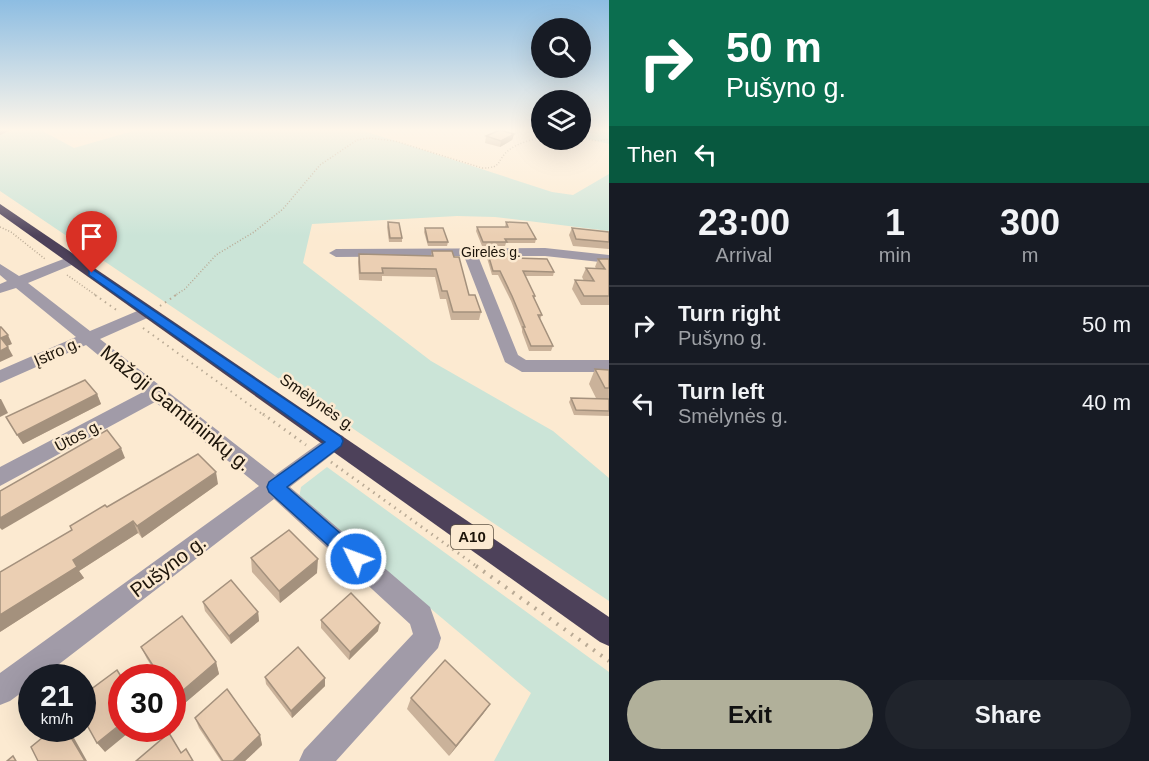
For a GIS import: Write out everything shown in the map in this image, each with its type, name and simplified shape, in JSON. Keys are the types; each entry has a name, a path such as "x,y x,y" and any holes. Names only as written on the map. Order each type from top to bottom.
{"highway":[{"name":"Smėlynės g.","path":"0,208 148,312 327,448 609,633"}],"street":[{"path":"469,252 511,358 522,366 609,366"},
{"name":"Girelės g.","path":"336,253 545,252 609,259"},
{"path":"9,285 74,260"},
{"name":"Mažoji Gamtininkų g.","path":"0,268 9,285 87,337 275,487 421,616 429,638 315,761"},
{"name":"Įstro g.","path":"0,377 148,312"},
{"name":"Ūtos g.","path":"0,477 156,393"},
{"name":"Pušyno g.","path":"0,691 327,448"}],"path":[{"path":"148,312 180,293 216,255 254,232 283,209 321,165"},
{"path":"471,165 493,168 498,165"},
{"path":"0,227 11,232 131,320 327,448 609,662"}],"green space":[{"path":"0,165 467,165 552,192 573,195 609,174 609,231 495,217 457,216 312,224 303,263 431,361 553,431 609,478 609,601 0,191"},
{"path":"327,467 609,672 609,761 494,761 531,693 299,498 301,487"}],"building":[{"path":"388,222 399,223 402,238 390,238"},
{"path":"506,222 527,223 536,239 483,242 477,227 508,227"},
{"path":"425,228 443,228 448,242 428,242"},
{"path":"572,228 609,232 609,242 576,239"},
{"path":"432,251 452,251 454,257 459,257 469,295 475,295 481,312 453,312 447,291 442,291 436,269 382,268 383,273 360,273 359,254 433,256"},
{"path":"488,254 512,254 515,258 547,259 554,272 523,271 542,315 538,315 553,346 531,346 512,296 500,271 493,271"},
{"path":"598,259 609,259 609,296 584,296 575,280 594,281 586,268 605,269"},
{"path":"0,327 8,335 1,338 8,347 0,351"},
{"path":"595,369 609,370 609,388 605,388"},
{"path":"85,380 97,394 17,435 6,417"},
{"path":"571,398 609,399 609,411 576,410"},
{"path":"107,430 121,448 0,518 0,491"},
{"path":"198,454 216,472 137,526 133,521 73,560 77,567 0,615 0,572 72,530 70,526 105,505 107,507"},
{"path":"289,530 318,559 279,591 251,558"},
{"path":"231,580 258,612 229,636 203,602"},
{"path":"351,593 380,623 350,652 321,620"},
{"path":"182,616 216,662 186,688 186,664 152,664 141,647"},
{"path":"298,647 325,678 291,711 265,677"},
{"path":"445,660 490,704 456,746 411,698"},
{"path":"108,677 108,734 97,743 96,741 96,686"},
{"path":"227,689 260,735 233,761 223,761 195,718"},
{"path":"37,742 74,742 85,761 38,761 31,747"},
{"path":"158,742 174,742 181,753 186,749 193,761 136,761"}],"route":[{"path":"92,273 336,441 275,487 356,559"}]}
